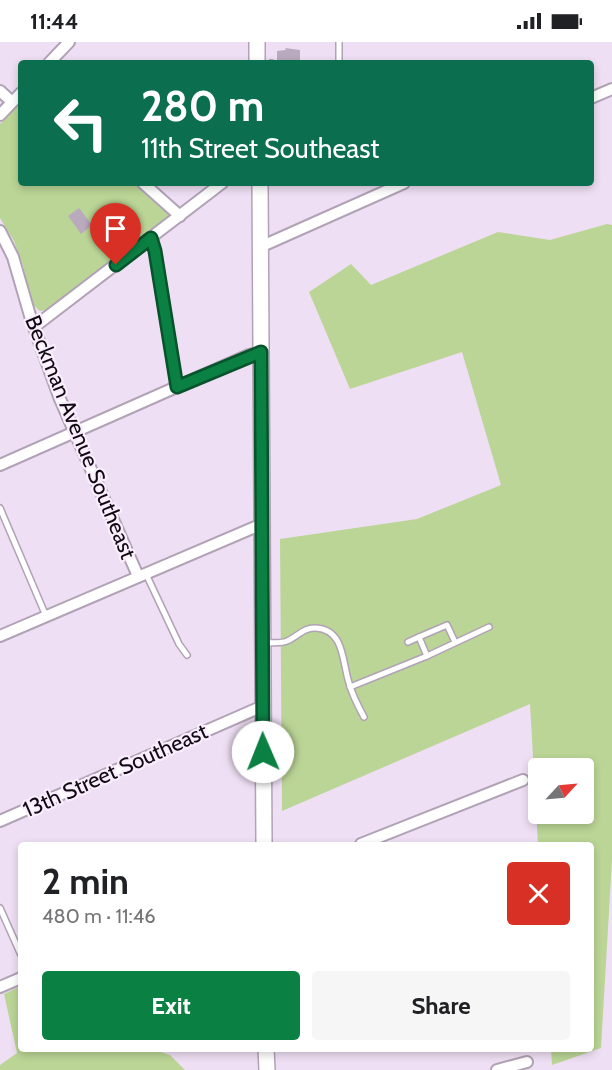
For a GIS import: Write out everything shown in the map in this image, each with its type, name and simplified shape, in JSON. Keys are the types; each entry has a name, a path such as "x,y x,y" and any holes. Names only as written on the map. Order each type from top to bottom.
{"main road":[{"path":"257,42 264,60"},
{"path":"260,186 264,842"},
{"path":"266,1052 267,1070"}],"street":[{"path":"52,60 69,42"},
{"path":"594,98 612,89"},
{"path":"0,91 12,102"},
{"path":"0,115 18,96"},
{"path":"146,186 180,216"},
{"path":"34,327 218,186"},
{"path":"260,247 397,186"},
{"name":"Beckman Avenue Southeast","path":"0,231 13,257 34,327 75,432 142,574"},
{"path":"151,238 177,387"},
{"path":"0,465 261,352"},
{"path":"0,636 262,524"},
{"name":"13th Street Southeast","path":"0,821 263,706"},
{"path":"366,842 523,780"},
{"path":"0,987 18,979"},
{"path":"497,1070 527,1062"}],"lane":[{"path":"339,42 339,60"},
{"path":"0,508 46,616"},
{"path":"142,574 186,655"},
{"path":"408,642 447,625 455,642"},
{"path":"350,687 427,656 489,627"},
{"path":"262,643 286,642 305,630 316,628 334,636 341,646 350,687 364,717"},
{"path":"419,637 427,656"},
{"path":"0,908 18,948"}],"green space":[{"path":"18,104 18,186 142,186 174,215 48,310 40,311 31,303 23,265 14,241 0,218 0,124"},
{"path":"607,224 612,225 612,860 601,1048 594,1050 594,842 538,842 537,824 594,824 594,758 533,758 530,704 282,811 280,539 417,519 501,485 462,352 350,389 309,292 351,264 371,285 498,232 550,240"},
{"path":"18,987 18,1052 161,1052 170,1055 185,1070 0,1070 0,1065 17,1053 4,994"},
{"path":"551,1052 589,1052 552,1065"}],"building":[{"path":"285,48 300,50 300,60 277,60 277,51 286,50"},
{"path":"79,208 92,225 81,234 68,216"}],"route":[{"path":"116,265 151,238 177,387 249,355 261,352 263,752"}]}
